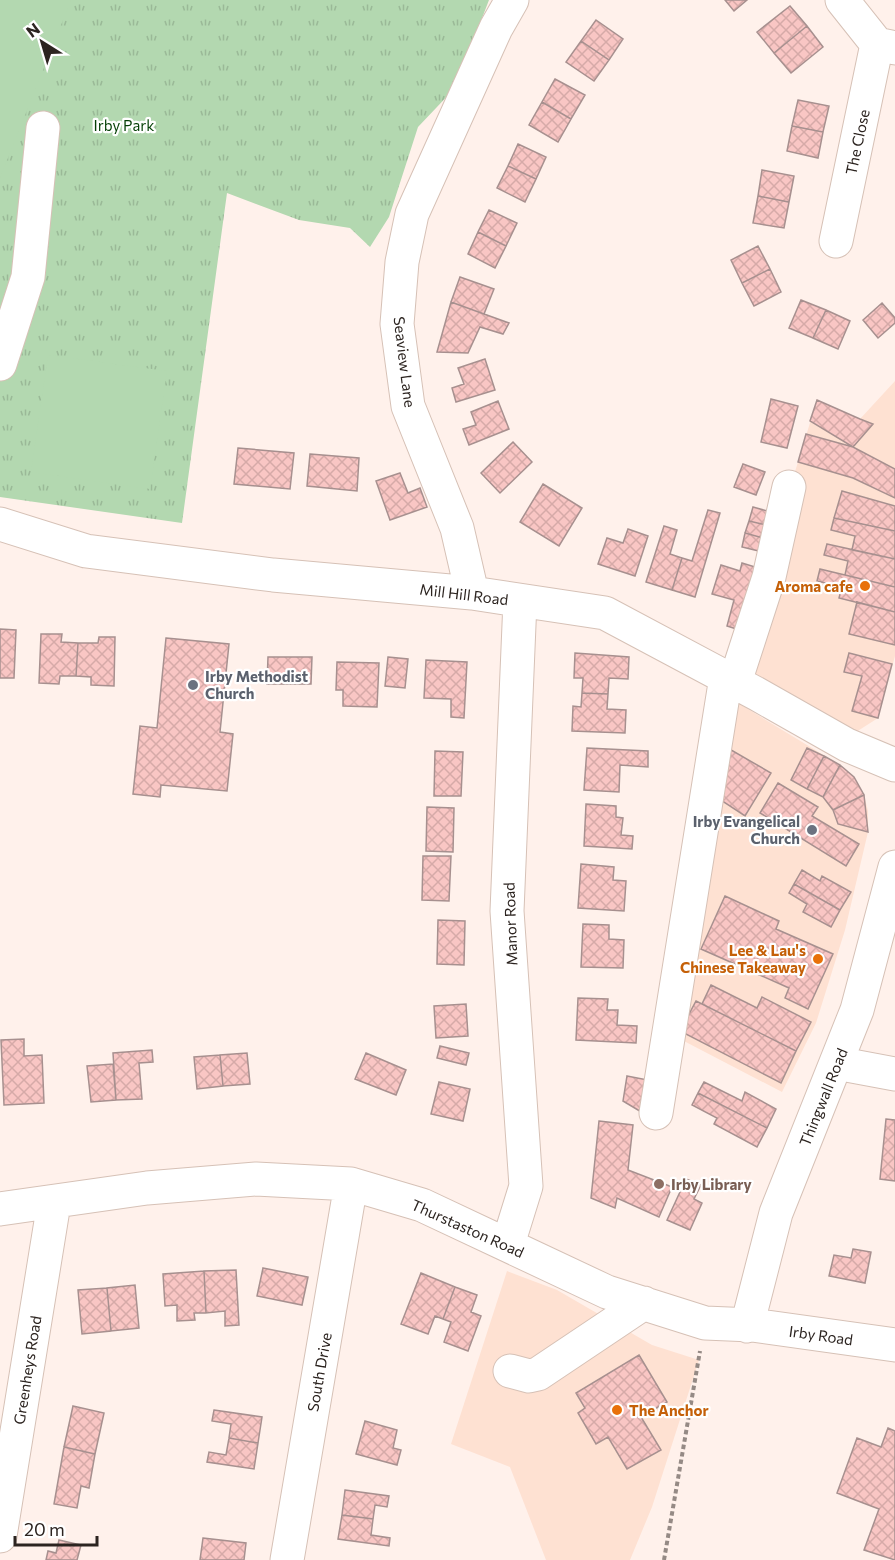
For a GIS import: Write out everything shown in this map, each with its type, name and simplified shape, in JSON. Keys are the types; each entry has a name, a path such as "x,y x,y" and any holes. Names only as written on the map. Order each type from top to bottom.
{"street":[{"name":"Seaview Lane","path":"472,593 457,528 408,406 397,324 402,262 412,214 496,28 512,0"},
{"path":"842,0 886,46"},
{"name":"The Close","path":"836,241 886,46"},
{"path":"0,364 28,277 43,128"},
{"path":"656,1113 730,680 769,577 789,487"},
{"name":"Mill Hill Road","path":"0,524 86,551 273,574 472,593 605,613 847,746 895,765"},
{"name":"Manor Road","path":"508,1244 526,1186 507,911 520,601"},
{"name":"Thingwall Road","path":"747,1326 776,1213 857,1010 895,867"},
{"path":"836,1063 895,1074"},
{"name":"Thurstaston Road","path":"0,1209 147,1188 256,1179 351,1184 422,1205 608,1292 705,1323 747,1326"},
{"name":"South Drive","path":"288,1560 351,1184"},
{"name":"Greenheys Road","path":"0,1536 54,1203"},
{"path":"510,1371 529,1376 538,1374 572,1354 644,1303"},
{"name":"Irby Road","path":"747,1326 895,1345"}],"path":[{"path":"664,1560 705,1323"}],"shaded area":[{"path":"895,381 895,656 878,718 853,734 736,664 817,400 860,419"},
{"path":"728,697 840,765 854,777 864,795 868,811 868,832 845,930 816,1023 782,1092 680,1039"},
{"path":"507,1271 557,1290 652,1345 699,1360 652,1507 630,1560 546,1560 510,1467 451,1444"}],"green space":[{"name":"Irby Park","path":"0,0 489,0 455,88 418,127 389,217 370,247 350,228 299,220 227,193 182,523 0,497"},
{"path":"0,0 71,0 0,178"},
{"path":"48,355 167,371 150,489 31,472"}],"building":[{"path":"725,0 747,0 734,11"},
{"path":"790,6 807,26 774,53 757,32"},
{"path":"596,20 623,39 609,60 581,41"},
{"path":"807,26 823,47 791,73 774,53"},
{"path":"581,41 609,60 594,81 566,62"},
{"path":"555,79 585,95 571,119 542,102"},
{"path":"798,100 829,106 823,132 792,126"},
{"path":"542,102 571,119 558,142 529,125"},
{"path":"792,126 823,132 818,158 787,151"},
{"path":"518,144 546,157 536,179 508,166"},
{"path":"508,166 536,179 525,202 497,188"},
{"path":"762,170 794,176 789,202 758,196"},
{"path":"758,196 789,202 784,228 753,223"},
{"path":"489,210 517,223 506,246 478,232"},
{"path":"478,232 506,246 495,268 468,254"},
{"path":"758,246 770,269 742,283 731,260"},
{"path":"770,269 781,292 754,306 742,283"},
{"path":"460,277 494,289 484,314 451,302"},
{"path":"801,300 826,310 813,338 789,328"},
{"path":"451,302 509,323 503,334 480,327 468,353 437,352"},
{"path":"882,303 895,318 895,323 878,338 863,320"},
{"path":"826,310 850,321 838,349 813,338"},
{"path":"485,359 495,390 456,402 452,388 464,384 458,368"},
{"path":"771,399 798,406 787,448 761,442"},
{"path":"817,400 873,424 853,447 810,421"},
{"path":"498,401 509,429 469,445 463,429 476,425 471,412"},
{"path":"806,434 853,447 895,469 895,498 853,478 798,462"},
{"path":"513,442 532,462 500,493 481,473"},
{"path":"238,448 294,453 290,489 234,484"},
{"path":"310,454 359,458 357,491 307,486"},
{"path":"743,464 765,472 756,495 734,487"},
{"path":"400,473 408,493 420,488 427,507 390,520 376,481"},
{"path":"543,484 582,508 559,546 520,522"},
{"path":"842,491 895,506 895,531 834,518"},
{"path":"753,507 774,513 770,526 749,521"},
{"path":"708,510 720,513 695,597 672,590 682,558 692,561"},
{"path":"834,518 895,531 895,559 852,550 855,536 831,530"},
{"path":"749,521 770,526 767,539 745,533"},
{"path":"664,526 677,530 670,554 682,558 672,590 646,582"},
{"path":"628,529 648,536 635,576 598,564 607,538 623,543"},
{"path":"745,533 767,539 763,552 742,547"},
{"path":"827,544 895,559 895,587 845,575 848,561 824,555"},
{"path":"742,563 765,570 746,632 727,626 734,600 712,594 721,565 740,571"},
{"path":"820,569 895,587 895,612 839,598 842,587 817,581"},
{"path":"857,602 895,612 895,645 849,634"},
{"path":"0,629 16,630 14,678 0,678"},
{"path":"41,634 62,634 61,642 78,643 76,676 60,676 59,684 39,683"},
{"path":"99,637 115,637 114,686 91,685 91,677 76,676 78,643 98,643"},
{"name":"Irby Methodist Church","path":"166,638 229,644 220,732 233,734 227,791 161,785 160,797 133,794 140,726 157,728"},
{"path":"575,653 629,657 628,679 609,678 608,694 582,693 583,678 574,678"},
{"path":"849,653 892,664 878,718 852,711 862,676 844,672"},
{"path":"268,657 312,657 311,684 267,684"},
{"path":"388,657 408,659 405,688 385,686"},
{"path":"426,660 467,662 464,718 451,717 451,699 424,698"},
{"path":"337,662 379,663 377,707 343,706 343,690 336,690"},
{"path":"582,693 608,694 607,709 626,710 625,733 572,731 573,706 581,707"},
{"path":"719,743 771,773 745,816 710,793"},
{"path":"587,748 648,751 648,767 620,765 619,792 584,790"},
{"path":"807,748 824,756 807,789 791,780"},
{"path":"435,751 463,752 461,796 434,796"},
{"path":"824,756 840,765 823,797 807,789"},
{"path":"840,765 854,777 864,795 833,810 823,797"},
{"name":"Irby Evangelical Church","path":"778,783 818,807 812,816 859,844 846,866 760,813"},
{"path":"864,795 868,832 838,824 833,810"},
{"path":"586,804 616,806 616,817 623,818 621,835 633,836 632,849 584,846"},
{"path":"427,807 454,808 453,852 426,851"},
{"path":"423,856 451,856 449,901 422,900"},
{"path":"581,864 614,867 613,880 626,881 624,911 578,908"},
{"path":"802,870 820,881 822,876 851,892 840,910 794,884"},
{"path":"794,884 840,910 831,927 803,912 807,904 789,893"},
{"path":"725,896 779,921 776,929 833,954 808,1009 785,998 789,988 701,949"},
{"path":"438,920 465,921 464,965 437,964"},
{"path":"583,924 609,925 609,939 624,940 623,968 581,967"},
{"path":"711,985 757,1008 762,997 811,1022 796,1051 702,1004"},
{"path":"578,998 608,999 607,1010 618,1010 617,1025 637,1026 636,1043 576,1040"},
{"path":"696,1001 796,1051 781,1083 680,1031"},
{"path":"466,1004 468,1036 436,1038 434,1006"},
{"path":"24,1039 24,1056 42,1055 44,1103 4,1105 1,1040"},
{"path":"440,1046 469,1053 466,1065 437,1058"},
{"path":"152,1050 153,1062 139,1063 142,1099 116,1100 113,1053"},
{"path":"247,1053 250,1084 223,1086 220,1055"},
{"path":"366,1053 406,1070 396,1095 355,1079"},
{"path":"220,1055 223,1086 197,1089 194,1057"},
{"path":"113,1064 116,1100 91,1102 87,1066"},
{"path":"627,1076 653,1081 648,1116 623,1101"},
{"path":"439,1082 470,1089 463,1121 431,1114"},
{"path":"704,1082 742,1101 745,1092 776,1109 767,1128 698,1093"},
{"path":"698,1093 767,1128 757,1147 714,1124 717,1118 692,1105"},
{"path":"886,1119 895,1120 895,1181 880,1179"},
{"path":"599,1121 633,1125 628,1170 672,1187 659,1217 617,1198 615,1208 591,1198"},
{"path":"686,1179 701,1185 694,1199 702,1203 690,1230 667,1220"},
{"path":"853,1249 871,1252 865,1283 829,1276 834,1255 851,1258"},
{"path":"263,1268 308,1277 302,1305 257,1296"},
{"path":"236,1270 239,1325 225,1326 225,1311 206,1313 204,1271"},
{"path":"204,1271 206,1313 194,1313 195,1320 177,1321 177,1305 165,1306 163,1274"},
{"path":"421,1273 455,1287 443,1319 435,1316 428,1334 401,1324"},
{"path":"135,1285 139,1328 111,1331 107,1288"},
{"path":"455,1287 477,1295 471,1312 481,1316 468,1351 444,1342 451,1322 443,1319"},
{"path":"107,1288 111,1331 82,1334 78,1290"},
{"name":"The Anchor","path":"639,1355 667,1402 641,1417 661,1450 627,1469 608,1437 596,1444 578,1413 585,1408 576,1393"},
{"path":"73,1406 104,1413 95,1454 64,1447"},
{"path":"214,1410 262,1417 258,1443 229,1438 231,1424 212,1421"},
{"path":"365,1421 397,1430 393,1448 401,1450 397,1465 356,1454"},
{"path":"888,1428 895,1431 895,1560 864,1550 879,1509 837,1493 857,1438 881,1447"},
{"path":"229,1438 258,1443 254,1469 207,1462 209,1452 226,1455"},
{"path":"64,1447 95,1454 89,1488 81,1486 77,1508 54,1504"},
{"path":"345,1490 389,1496 387,1507 375,1505 373,1519 342,1515"},
{"path":"342,1515 373,1519 371,1535 390,1538 389,1546 338,1539"},
{"path":"203,1538 246,1543 244,1560 200,1560"},
{"path":"59,1540 81,1545 77,1560 46,1560 48,1551 56,1553"}],"place":[{"name":"Aroma cafe","path":"865,586"},
{"name":"Irby Methodist Church","path":"193,685"},
{"name":"Irby Evangelical Church","path":"812,830"},
{"name":"Lee & Lau's Chinese Takeaway","path":"818,959"},
{"name":"Irby Library","path":"659,1184"},
{"name":"The Anchor","path":"617,1410"}]}
